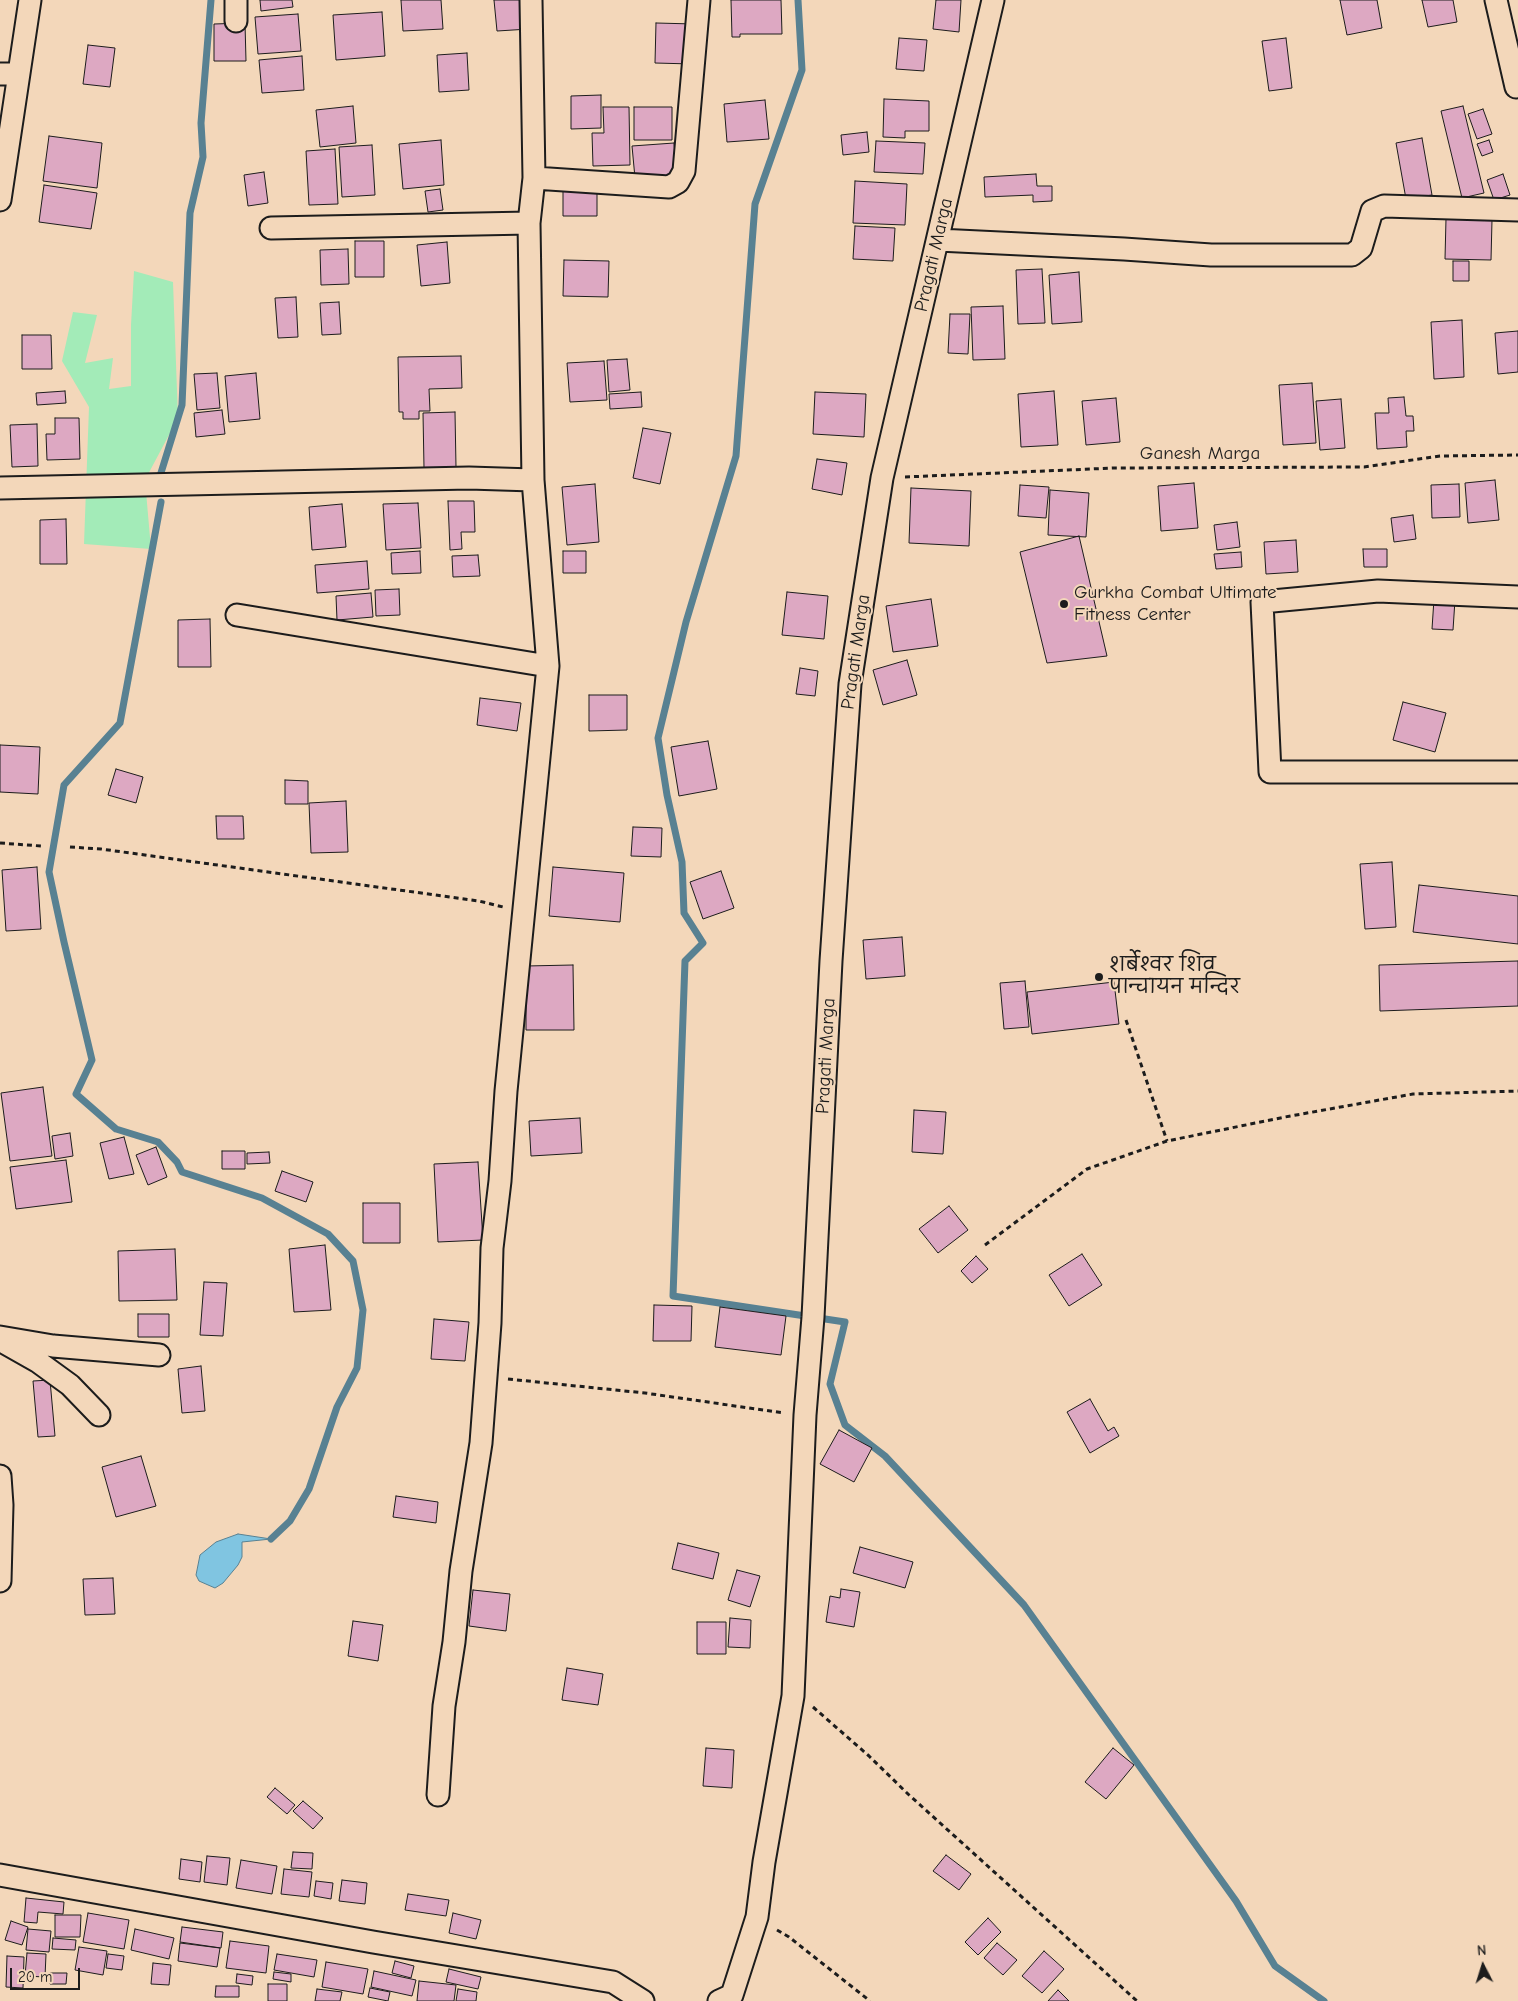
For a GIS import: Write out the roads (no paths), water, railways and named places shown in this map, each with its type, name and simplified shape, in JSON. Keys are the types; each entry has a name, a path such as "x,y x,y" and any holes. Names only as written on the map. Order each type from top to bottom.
{"street":[{"path":"1,189 9,74 30,0"},
{"path":"236,0 236,21"},
{"path":"438,1795 444,1706 454,1642 461,1571 481,1442 490,1323 492,1248 500,1181 506,1091 548,666 533,480 529,223 534,178 531,0"},
{"path":"534,178 669,187 678,182 684,171 699,0"},
{"name":"Pragati Marga","path":"718,2001 732,1995 757,1918 764,1862 793,1696 805,1415 813,1317 831,961 850,684 882,478 993,0"},
{"path":"1496,0 1516,87"},
{"path":"938,240 1211,255 1352,255 1361,248 1372,211 1384,206 1518,210"},
{"path":"271,228 529,223"},
{"path":"0,488 459,478 533,480"},
{"path":"1518,597 1378,590 1262,602 1270,772 1518,772"},
{"path":"237,615 548,666"},
{"path":"0,1339 53,1346 158,1354"},
{"path":"0,1339 37,1361 70,1385 99,1415"},
{"path":"0,1476 2,1505 0,1581"},
{"path":"0,1875 373,1942 613,1982 643,2001"}],"water":[{"path":"238,1534 271,1539 242,1542 242,1557 238,1565 223,1583 215,1588 199,1581 196,1575 200,1555 216,1542"}],"waterway":[{"path":"160,476 182,405 190,213 203,157 201,123 211,0"},
{"path":"798,0 802,70 755,204 736,456 686,622 658,738 667,795 682,862 684,913 703,943 685,961 673,1296 845,1322 830,1384 845,1425 885,1456 1024,1605 1236,1901 1275,1966 1324,2001"},
{"path":"161,502 120,723 64,785 49,872 92,1060 76,1094 116,1129 158,1142 177,1162 182,1172 262,1198 328,1234 353,1261 363,1310 357,1368 337,1407 309,1489 290,1521 271,1539"}],"place":[{"name":"Gurkha Combat Ultimate Fitness Center","path":"1064,604"},
{"name":"शर्बेश्वर शिव पान्चायन मन्दिर","path":"1099,977"}]}
